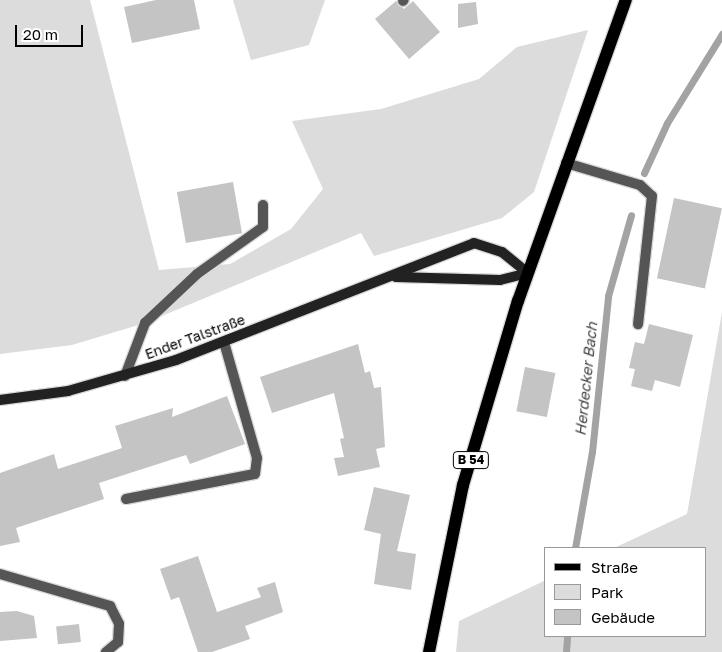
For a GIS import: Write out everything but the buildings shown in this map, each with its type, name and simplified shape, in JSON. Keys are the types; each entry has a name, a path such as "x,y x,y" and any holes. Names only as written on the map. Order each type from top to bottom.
{"main road":[{"name":"B 54","path":"430,652 463,485 528,273 626,0"},
{"name":"Ender Talstraße","path":"0,400 68,391 125,376 224,342 393,277 436,256 474,243 502,252 528,273"},
{"name":"Ender Talstraße","path":"393,277 500,280 528,273"}],"street":[{"path":"566,163 640,185 652,196 638,324"},
{"path":"125,376 145,322 197,274 263,227 263,205"},
{"path":"126,499 255,474 257,458 224,342"},
{"path":"0,574 110,606 119,624 118,642 106,652"}],"green space":[{"path":"0,0 90,0 159,270 230,264 291,229 323,189 292,121 381,109 479,79 517,47 588,30 534,192 502,218 374,256 361,233 145,323 72,345 0,354"},
{"path":"233,0 325,0 309,45 251,60"},
{"path":"722,312 722,652 456,652 459,621 544,581 544,637 707,637 707,547 616,547 687,514"}],"waterway":[{"name":"Herdecker Bach","path":"644,173 667,123 722,34"},
{"name":"Herdecker Bach","path":"575,547 592,452 608,296 631,215"},
{"name":"Herdecker Bach","path":"566,652 567,637"}]}
